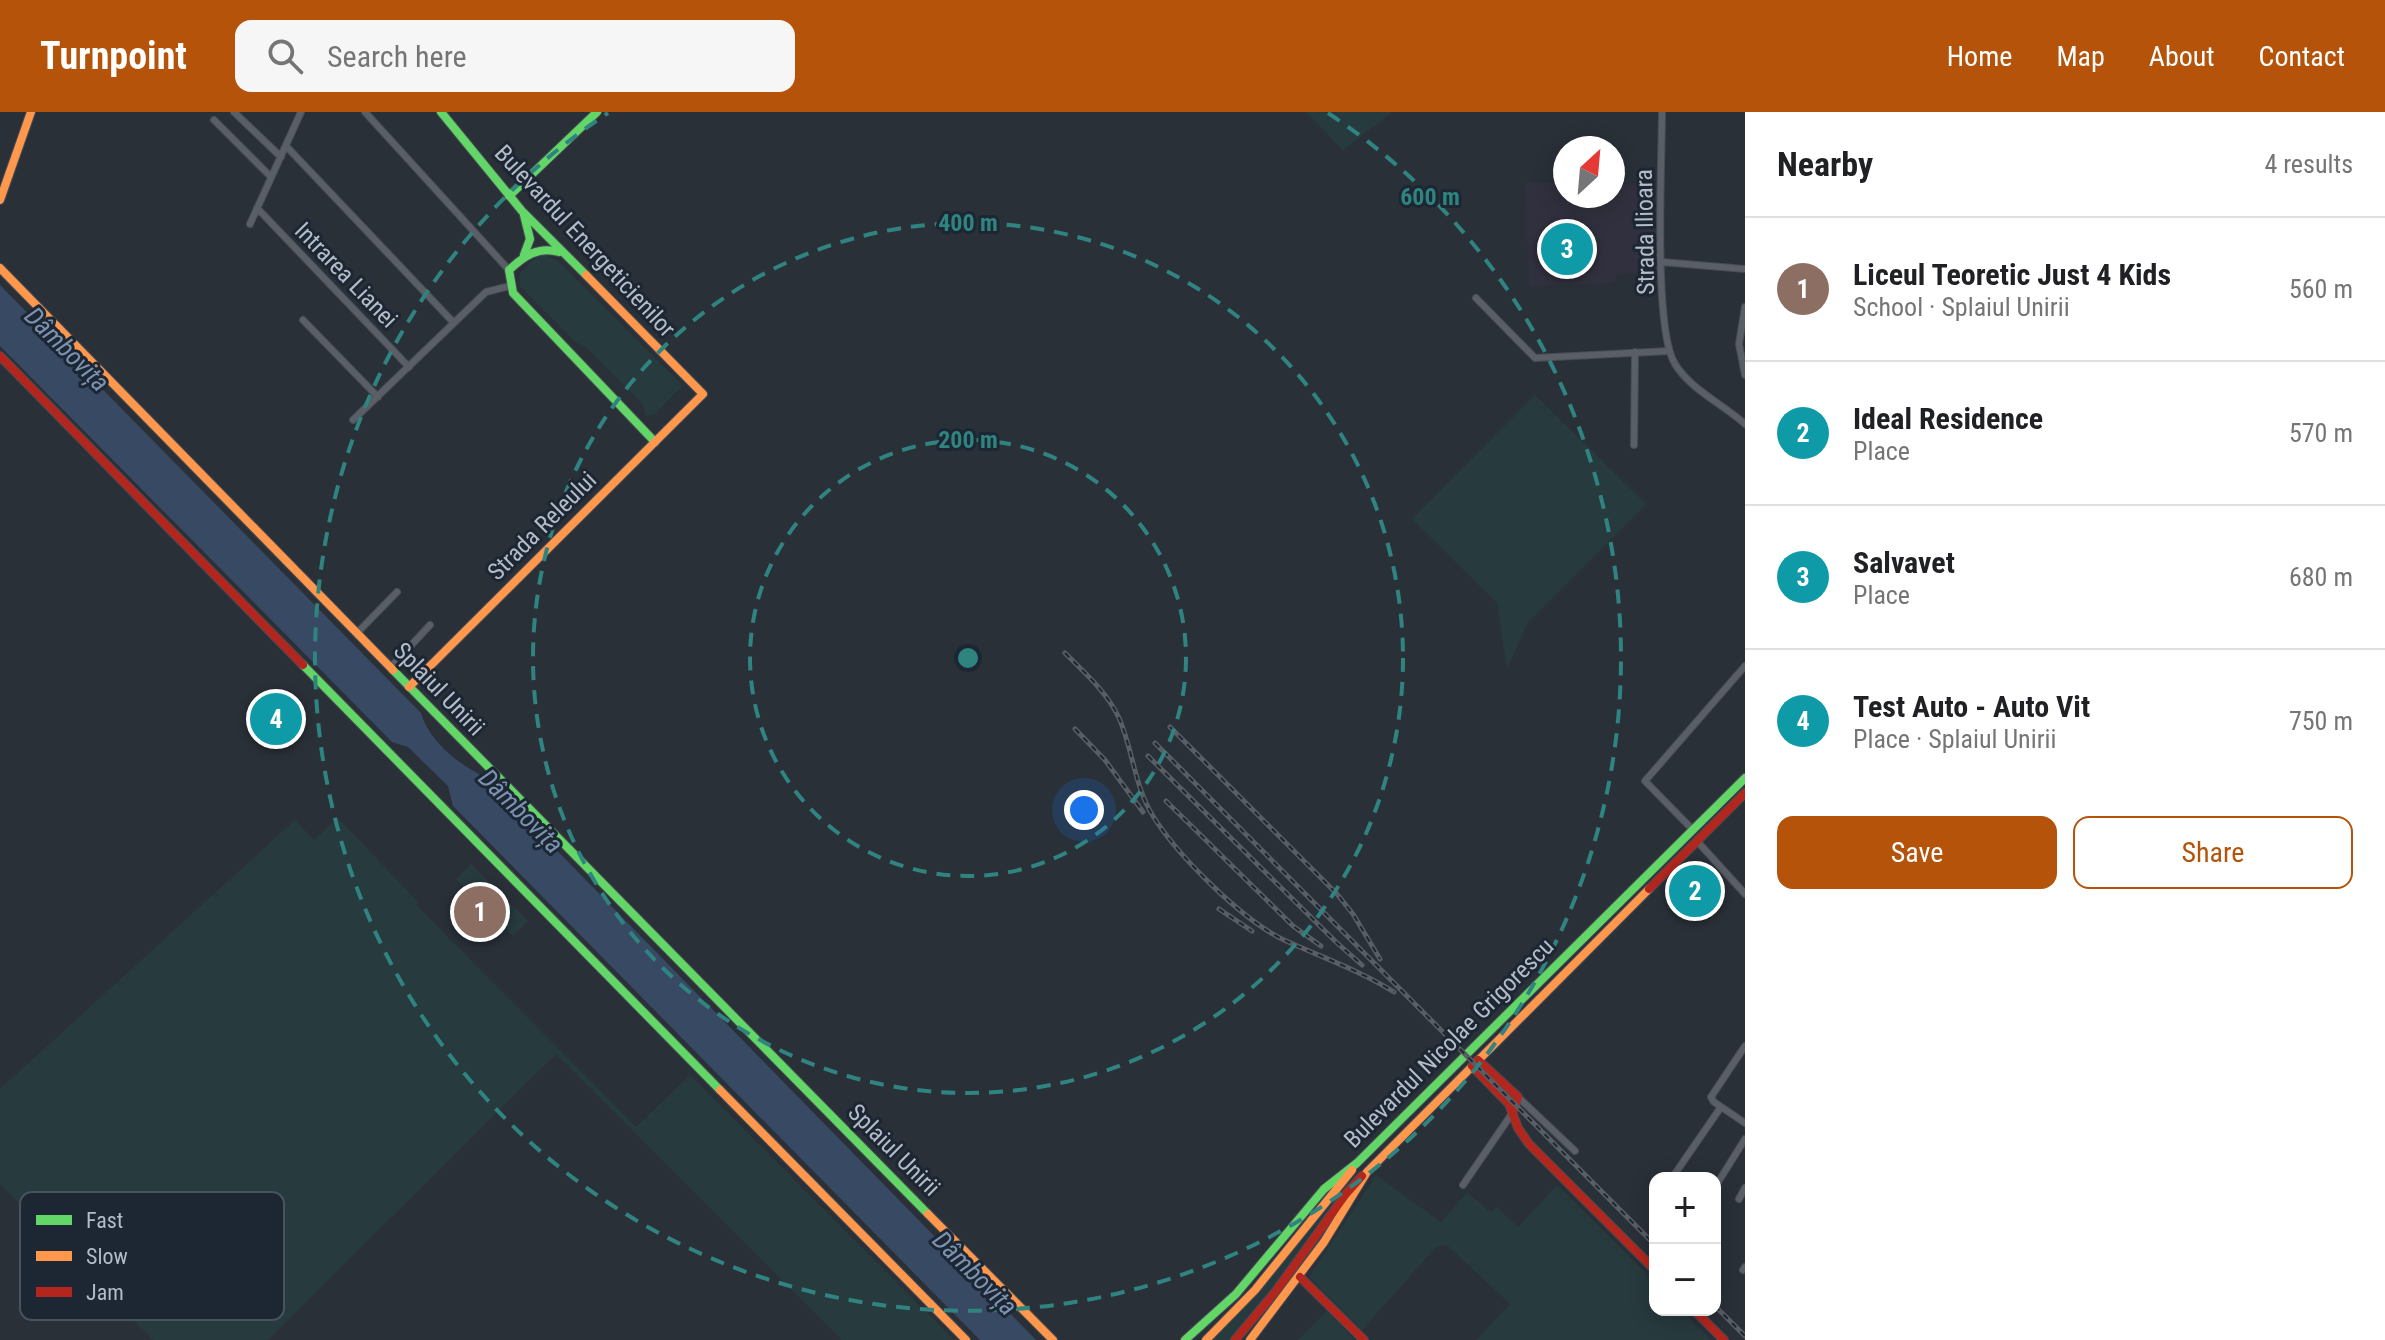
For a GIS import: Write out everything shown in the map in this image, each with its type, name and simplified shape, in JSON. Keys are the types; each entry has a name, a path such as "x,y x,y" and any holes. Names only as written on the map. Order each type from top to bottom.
{"main road":[{"path":"0,200 31,112"},
{"name":"Bulevardul Energeticienilor","path":"441,112 522,211 703,394"},
{"path":"509,196 597,112"},
{"path":"522,211 530,232 524,256"},
{"path":"564,254 548,248 524,256 509,270 510,286 517,299 655,442"},
{"name":"Splaiul Unirii","path":"0,268 1053,1340"},
{"path":"0,356 966,1340"},
{"name":"Strada Releului","path":"409,687 703,394"},
{"name":"Bulevardul Nicolae Grigorescu","path":"1185,1340 1236,1294 1324,1189 1357,1163 1745,778"},
{"name":"Bulevardul Nicolae Grigorescu","path":"1250,1340 1300,1277 1349,1206 1367,1172 1745,793"},
{"path":"1693,830 1697,841"},
{"path":"1475,1063 1518,1097 1513,1112"},
{"path":"1475,1063 1504,1098 1529,1144 1649,1264"},
{"path":"1206,1340 1255,1290 1357,1163"},
{"path":"1235,1340 1276,1291 1346,1194 1367,1172"},
{"path":"1300,1277 1364,1340"},
{"path":"1700,1316 1724,1340"}],"street":[{"path":"234,112 281,157"},
{"path":"365,112 509,270"},
{"name":"Strada Ilioara","path":"1662,112 1662,262 1665,334 1669,351 1677,368 1689,381 1745,424"},
{"path":"250,224 300,113"},
{"path":"214,120 271,177"},
{"path":"286,146 454,323"},
{"name":"Intrarea Lianei","path":"257,208 409,367"},
{"path":"1662,262 1745,269"},
{"path":"353,420 486,292 510,286"},
{"path":"1476,298 1535,358 1669,351"},
{"path":"1745,307 1739,344 1745,375"},
{"path":"303,320 378,397"},
{"path":"1634,445 1635,352"},
{"path":"357,633 397,592"},
{"path":"390,668 430,625"},
{"path":"1693,830 1645,781 1745,666"},
{"path":"1697,841 1745,894"},
{"path":"1745,1046 1712,1094 1714,1102 1745,1123"},
{"path":"1518,1097 1575,1151"},
{"path":"1676,1172 1721,1107"},
{"path":"1463,1185 1513,1112"},
{"path":"1721,1177 1745,1139"},
{"path":"1739,1199 1745,1188"}],"shaded area":[{"path":"1525,183 1553,183 1553,208 1625,208 1625,184 1661,185 1662,271 1617,274 1614,283 1529,286"}],"green space":[{"path":"1306,112 1392,112 1343,150"},
{"path":"544,254 557,260 681,384 654,415 645,416 643,405 519,285 520,273 535,258"},
{"path":"1535,395 1646,504 1528,622 1507,669 1497,603 1412,519"},
{"path":"338,818 418,902 416,905 636,1127 690,1075 954,1340 842,1340 556,1054 268,1340 153,1340 133,1320 284,1320 284,1192 20,1192 20,1204 0,1184 0,1089 295,820 314,840"},
{"path":"471,864 498,890 482,905 456,879"},
{"path":"502,894 528,921 513,936 487,910"},
{"path":"1376,1175 1441,1222 1467,1192 1491,1213 1497,1207 1518,1227 1557,1185 1649,1277 1649,1316 1687,1316 1711,1340 1476,1340 1510,1304 1447,1245 1436,1247 1362,1330 1309,1277"},
{"path":"1348,1180 1350,1185 1268,1295 1230,1340 1210,1340 1260,1289"},
{"path":"1327,1311 1355,1340 1298,1340"}],"water":[{"path":"0,285 421,713 431,733 446,751 485,777 1036,1340 980,1340 453,806 448,786 408,747 392,742 0,346"}],"railway":[{"path":"1065,653 1095,683 1114,709 1153,816 1194,867 1230,902 1267,931 1394,992"},
{"path":"1170,727 1337,894 1380,959"},
{"path":"1075,729 1105,760 1143,812"},
{"path":"1155,743 1654,1244"},
{"path":"1148,756 1362,965"},
{"path":"1166,801 1293,926 1321,946"},
{"path":"1219,909 1252,931"},
{"path":"1721,1312 1745,1336"}],"traffic: fast":[{"path":"441,112 522,211 586,275"},
{"path":"509,196 597,112"},
{"path":"524,215 530,239 524,255"},
{"path":"559,252 538,251 509,270 513,293 655,442"},
{"path":"303,665 720,1090"},
{"path":"393,670 928,1214"},
{"path":"1185,1340 1236,1294 1324,1189 1357,1163 1745,778"}],"traffic: slow":[{"path":"0,200 31,112"},
{"path":"0,268 393,670"},
{"path":"409,687 703,394 586,275"},
{"path":"1250,1340 1324,1242 1367,1172 1649,889"},
{"path":"720,1090 966,1340"},
{"path":"1206,1340 1255,1290 1352,1170"},
{"path":"928,1214 1053,1340"}],"traffic: jam":[{"path":"0,356 303,665"},
{"path":"1649,889 1745,793"},
{"path":"1478,1060 1518,1097 1513,1111"},
{"path":"1472,1066 1509,1104 1518,1128 1529,1144 1649,1264"},
{"path":"1235,1340 1276,1291 1362,1176"},
{"path":"1300,1277 1364,1340"},
{"path":"1700,1316 1724,1340"}],"place":[{"name":"Salvavet","path":"1567,249"},
{"name":"Test Auto - Auto Vit","path":"276,719"},
{"name":"Ideal Residence","path":"1695,891"},
{"name":"Liceul Teoretic Just 4 Kids","path":"480,912"}],"water label":[{"name":"Dâmbovița","path":"67,349"},
{"name":"Dâmbovița","path":"521,811"},
{"name":"Dâmbovița","path":"975,1273"}]}
